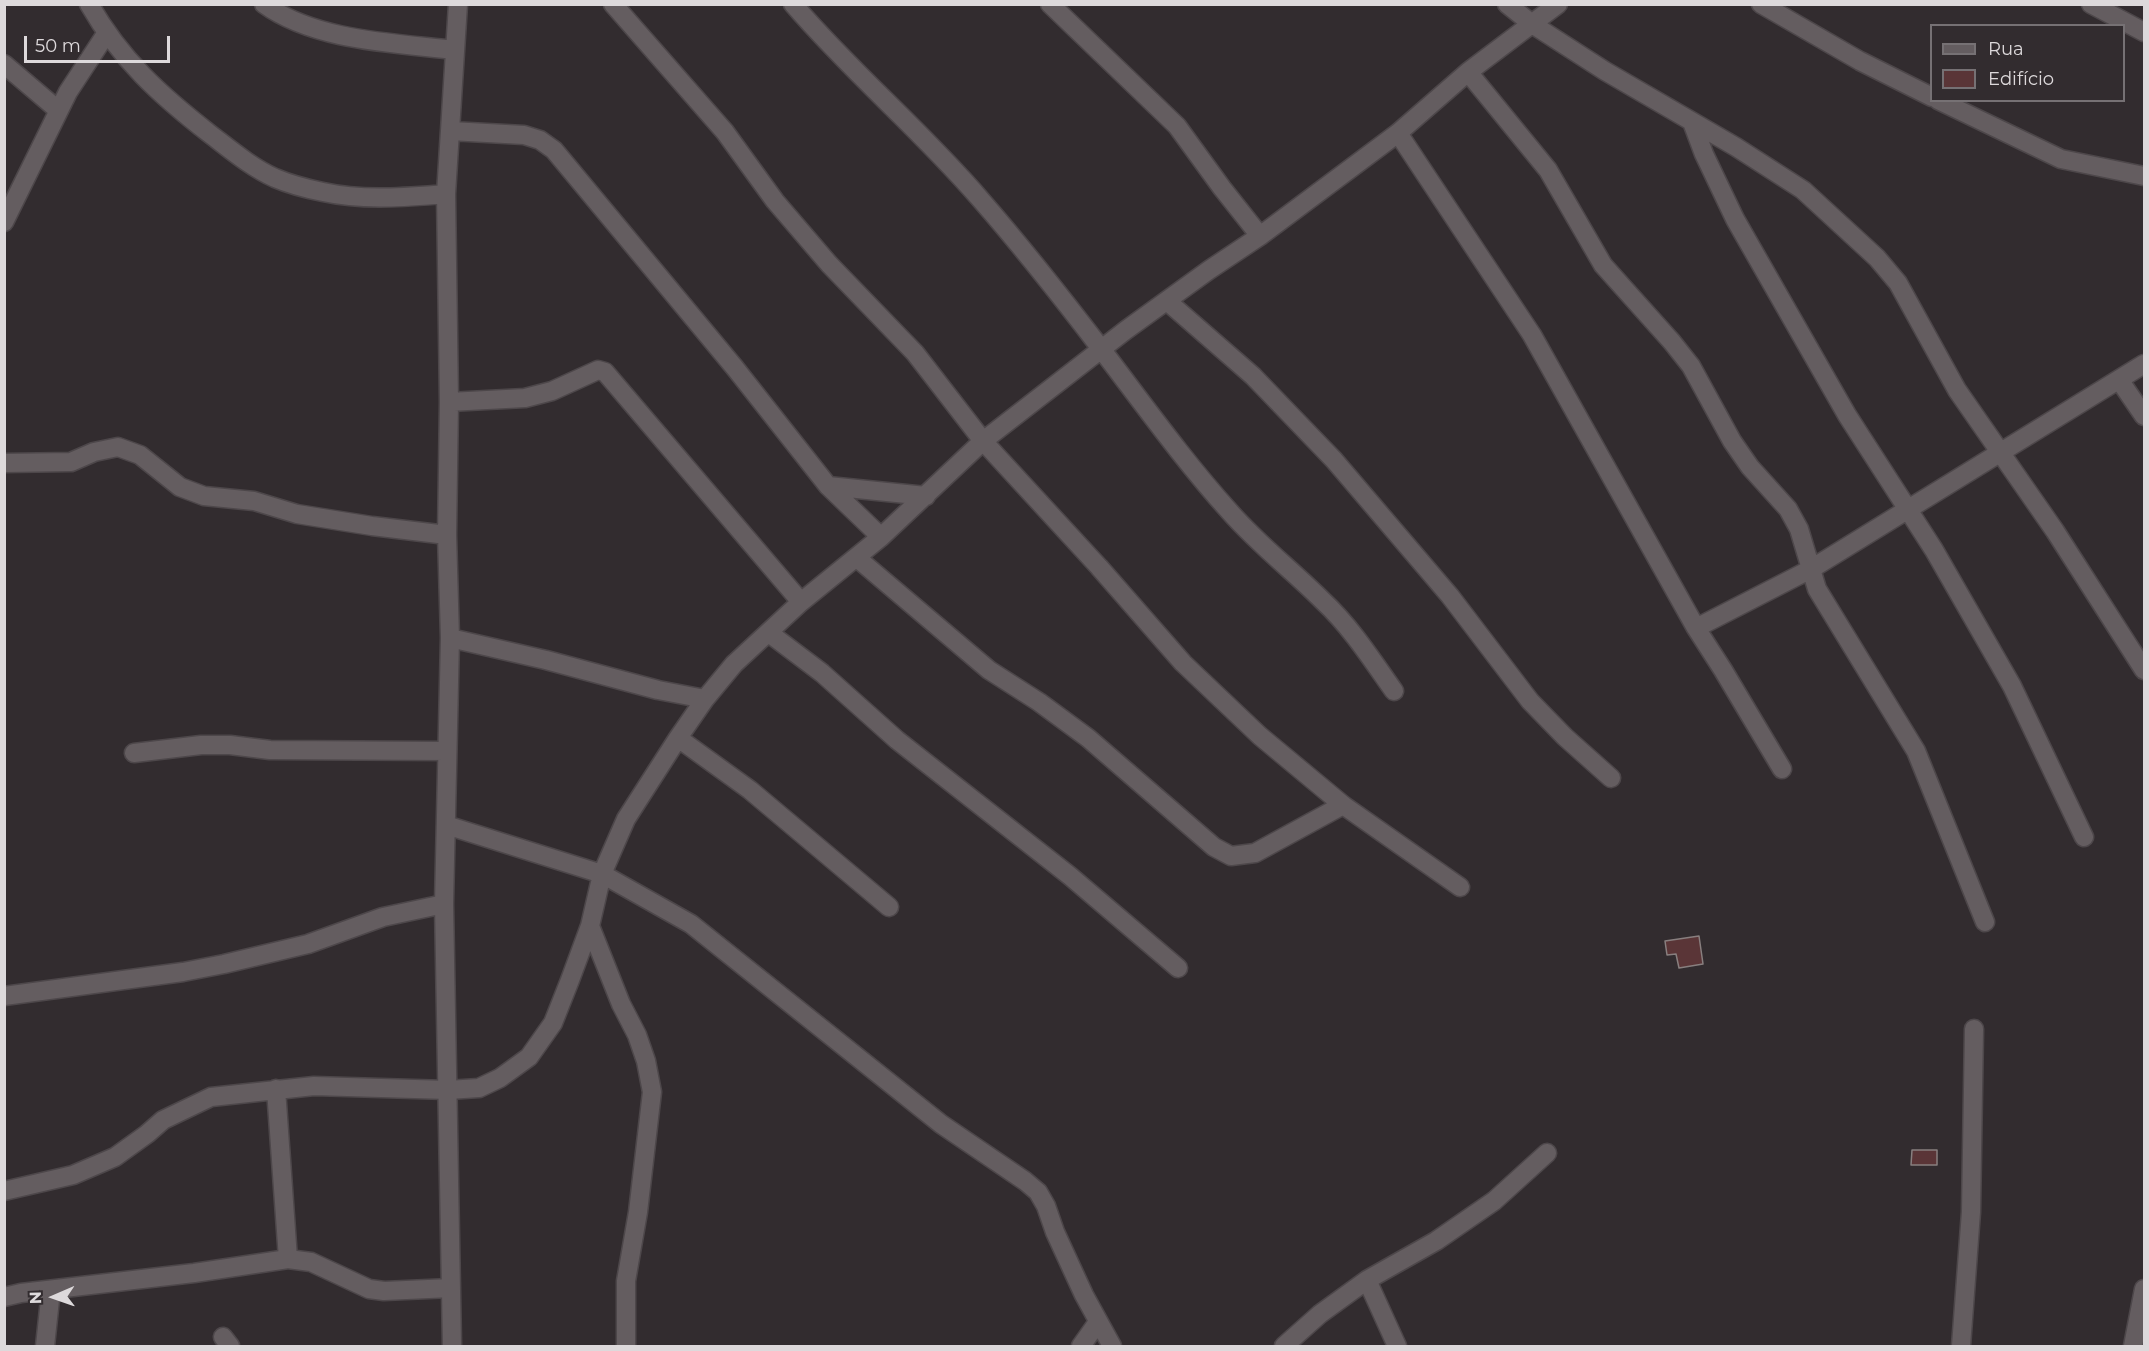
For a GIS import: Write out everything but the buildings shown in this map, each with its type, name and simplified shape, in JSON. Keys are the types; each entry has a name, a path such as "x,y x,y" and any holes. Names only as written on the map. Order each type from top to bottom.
{"street":[{"path":"89,4 106,34 129,62 169,103 244,160 276,178 324,192 388,199 446,194"},
{"path":"264,4 297,23 358,39 455,50"},
{"path":"452,1347 444,904 450,638 447,535 449,402 446,194 458,4"},
{"path":"613,4 726,132 775,201 814,246 915,353 983,441 1099,567 1183,663 1260,736 1343,805 1460,887"},
{"path":"793,4 818,33 914,128 981,199 1057,291 1183,458 1270,554 1325,602 1354,636 1394,691"},
{"path":"1050,4 1177,126 1260,236"},
{"path":"1507,4 1532,24 1605,71 1736,147 1803,190 1877,258 1898,283 1957,390 2055,531 2145,670"},
{"path":"4,1191 73,1175 115,1157 147,1134 163,1119 211,1097 276,1089 353,1086 448,1090 480,1088 500,1078 528,1057 553,1023 590,926 602,874 626,819 705,699 734,664 801,602 881,537 983,441 1101,349 1260,236 1398,133 1468,72 1558,4"},
{"path":"1761,4 1860,61 1930,96"},
{"path":"2091,4 2145,32"},
{"path":"6,211 58,110 106,34"},
{"path":"4,64 58,110"},
{"path":"1468,72 1548,170 1603,265 1691,366 1732,441 1750,467 1788,509 1799,529 1817,589 1916,751 1985,922"},
{"path":"1942,102 2061,159 2145,176"},
{"path":"1692,122 1704,154 1735,219 1847,416 1934,550 2012,686 2084,837"},
{"path":"450,131 524,135 540,140 554,150 735,368 828,486 881,537"},
{"path":"1398,133 1532,335 1696,628 1782,770"},
{"path":"1167,301 1253,376 1334,460 1450,596 1530,701 1565,737 1611,778"},
{"path":"1696,628 1811,569 2145,364"},
{"path":"449,402 525,398 552,391 598,370 605,372 801,602"},
{"path":"2120,381 2145,416"},
{"path":"4,463 71,462 94,452 118,447 140,455 180,488 204,496 254,501 297,514 447,535"},
{"path":"828,486 926,496"},
{"path":"857,558 989,670 1039,702 1088,738 1214,847 1230,856 1255,853 1343,805"},
{"path":"769,633 822,673 897,740 1070,876 1178,968"},
{"path":"450,638 546,660 658,690 705,699"},
{"path":"678,738 750,790 889,907"},
{"path":"134,753 201,745 230,745 270,750 447,751"},
{"path":"446,825 602,874 691,924 941,1124 1025,1181 1038,1192 1046,1206 1054,1232 1112,1347"},
{"path":"4,996 183,972 224,964 308,944 383,917 444,904"},
{"path":"590,926 646,1061 652,1092 638,1212 626,1281 626,1347"},
{"path":"1961,1347 1971,1212 1974,1029"},
{"path":"276,1089 288,1259"},
{"path":"1284,1347 1320,1314 1367,1280 1436,1241 1494,1201 1547,1153"},
{"path":"4,1297 288,1259 310,1262 369,1289 384,1291 452,1288"},
{"path":"1367,1280 1397,1347"},
{"path":"2133,1347 2145,1288"},
{"path":"45,1347 51,1290"},
{"path":"1081,1347 1098,1322"}]}
